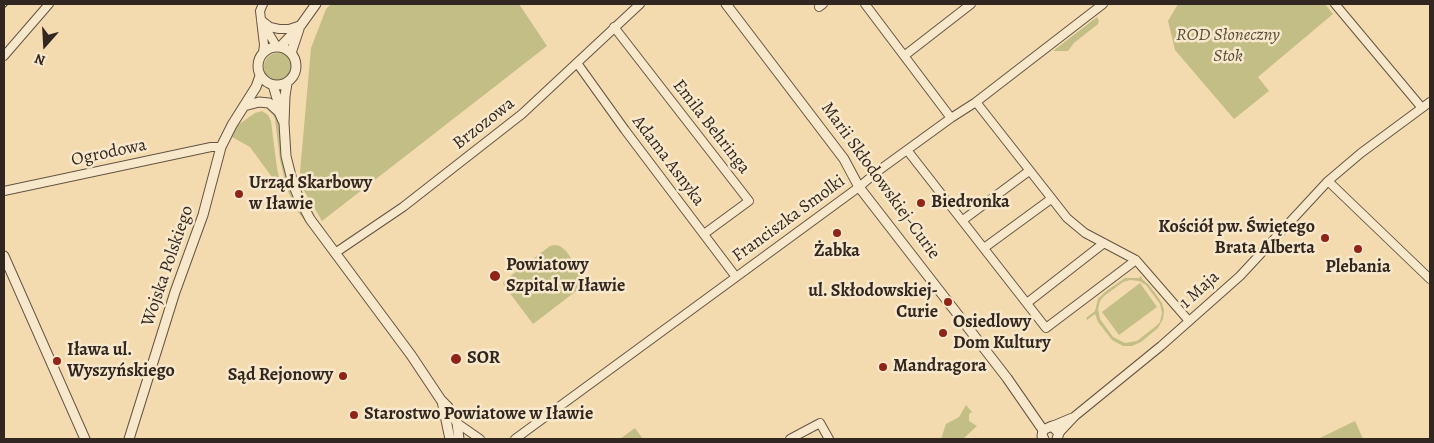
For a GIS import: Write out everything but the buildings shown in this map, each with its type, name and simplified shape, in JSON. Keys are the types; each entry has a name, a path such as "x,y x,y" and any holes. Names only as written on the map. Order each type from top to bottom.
{"street":[{"path":"4,56 49,4"},
{"path":"263,53 278,47 301,25 316,4"},
{"name":"Brzozowa","path":"334,253 404,206 522,114 640,4"},
{"name":"Marii Skłodowskiej-Curie","path":"726,4 844,159 859,187 1007,378 1025,394 1051,434"},
{"path":"865,4 951,118"},
{"path":"904,56 971,4"},
{"name":"Franciszka Smolki","path":"515,439 907,150 976,102 1103,4"},
{"path":"1335,4 1422,108"},
{"path":"259,5 264,45 258,64 260,76 271,85 284,123"},
{"path":"261,20 279,29 289,29 301,25"},
{"path":"261,20 278,47 291,53 295,58 297,69 295,75 287,84 284,123 288,168 298,196 310,219 334,253 448,407 457,424 459,439"},
{"path":"291,53 301,25"},
{"name":"Emila Behringa","path":"614,27 749,201 704,234"},
{"name":"Adama Asnyka","path":"577,63 736,277"},
{"name":"Wojska Polskiego","path":"129,439 175,292 203,215 221,147 260,76"},
{"path":"271,85 280,86 287,84"},
{"name":"Wojska Polskiego","path":"244,106 271,85"},
{"path":"244,106 259,102 269,103 279,112 284,123"},
{"path":"976,102 1051,199 1075,226 1136,260 1190,321"},
{"name":"1 Maja","path":"1034,439 1051,434 1075,416 1190,321 1240,276 1328,181 1361,153 1430,102"},
{"name":"Ogrodowa","path":"4,191 201,149 221,147"},
{"path":"907,150 1028,302 1046,328 1136,260"},
{"path":"963,220 1029,171"},
{"path":"1328,181 1430,279"},
{"path":"984,248 1051,199"},
{"path":"1028,302 1104,243"},
{"path":"4,256 85,439"},
{"path":"442,400 450,439"},
{"path":"790,439 820,423 829,439"},
{"path":"457,424 480,439"}],"green space":[{"path":"331,4 519,4 547,46 322,221 303,189 300,172 311,48 326,9"},
{"name":"ROD Słoneczny Stok","path":"1178,4 1325,4 1333,14 1258,77 1269,91 1234,119 1175,50 1168,21"},
{"path":"1097,17 1098,24 1074,43 1068,51 1053,51"},
{"path":"278,53 288,57 292,67 288,77 278,81 268,77 264,67 268,57"},
{"path":"268,106 275,111 278,119 290,189 301,213 313,231 298,212 287,189 280,160 275,119 267,109"},
{"path":"262,111 268,115 271,121 282,191 250,147 232,137 238,125 255,113"},
{"path":"550,246 560,246 566,251 588,282 533,324 503,284 504,281"},
{"path":"1141,276 1162,303 1164,310 1163,319 1158,328 1141,342 1132,346 1123,346 1112,340 1098,322 1095,314 1087,320 1086,318 1095,311 1098,299 1105,292 1125,278 1139,278","holes":["1130,280 1139,281 1146,285 1160,304 1162,313 1160,322 1137,341 1125,343 1113,337 1100,319 1098,309 1100,301 1104,296 1123,282"]},
{"path":"1140,283 1157,307 1119,335 1102,312"},
{"path":"966,405 972,412 969,414 969,421 977,426 963,439 941,439 946,424 959,417"},
{"path":"1355,421 1363,439 1318,439"},
{"path":"635,428 643,439 620,439"}],"place":[{"name":"Urząd Skarbowy w Iławie","path":"239,194"},
{"name":"Biedronka","path":"921,203"},
{"name":"Żabka","path":"837,233"},
{"name":"Kościół pw. Świętego Brata Alberta","path":"1325,238"},
{"name":"Plebania","path":"1358,249"},
{"name":"Powiatowy Szpital w Iławie","path":"495,276"},
{"name":"ul. Skłodowskiej- Curie","path":"948,302"},
{"name":"Osiedlowy Dom Kultury","path":"943,333"},
{"name":"SOR","path":"456,359"},
{"name":"Iława ul. Wyszyńskiego","path":"57,361"},
{"name":"Mandragora","path":"883,367"},
{"name":"Sąd Rejonowy","path":"343,376"},
{"name":"Starostwo Powiatowe w Iławie","path":"354,415"}]}
